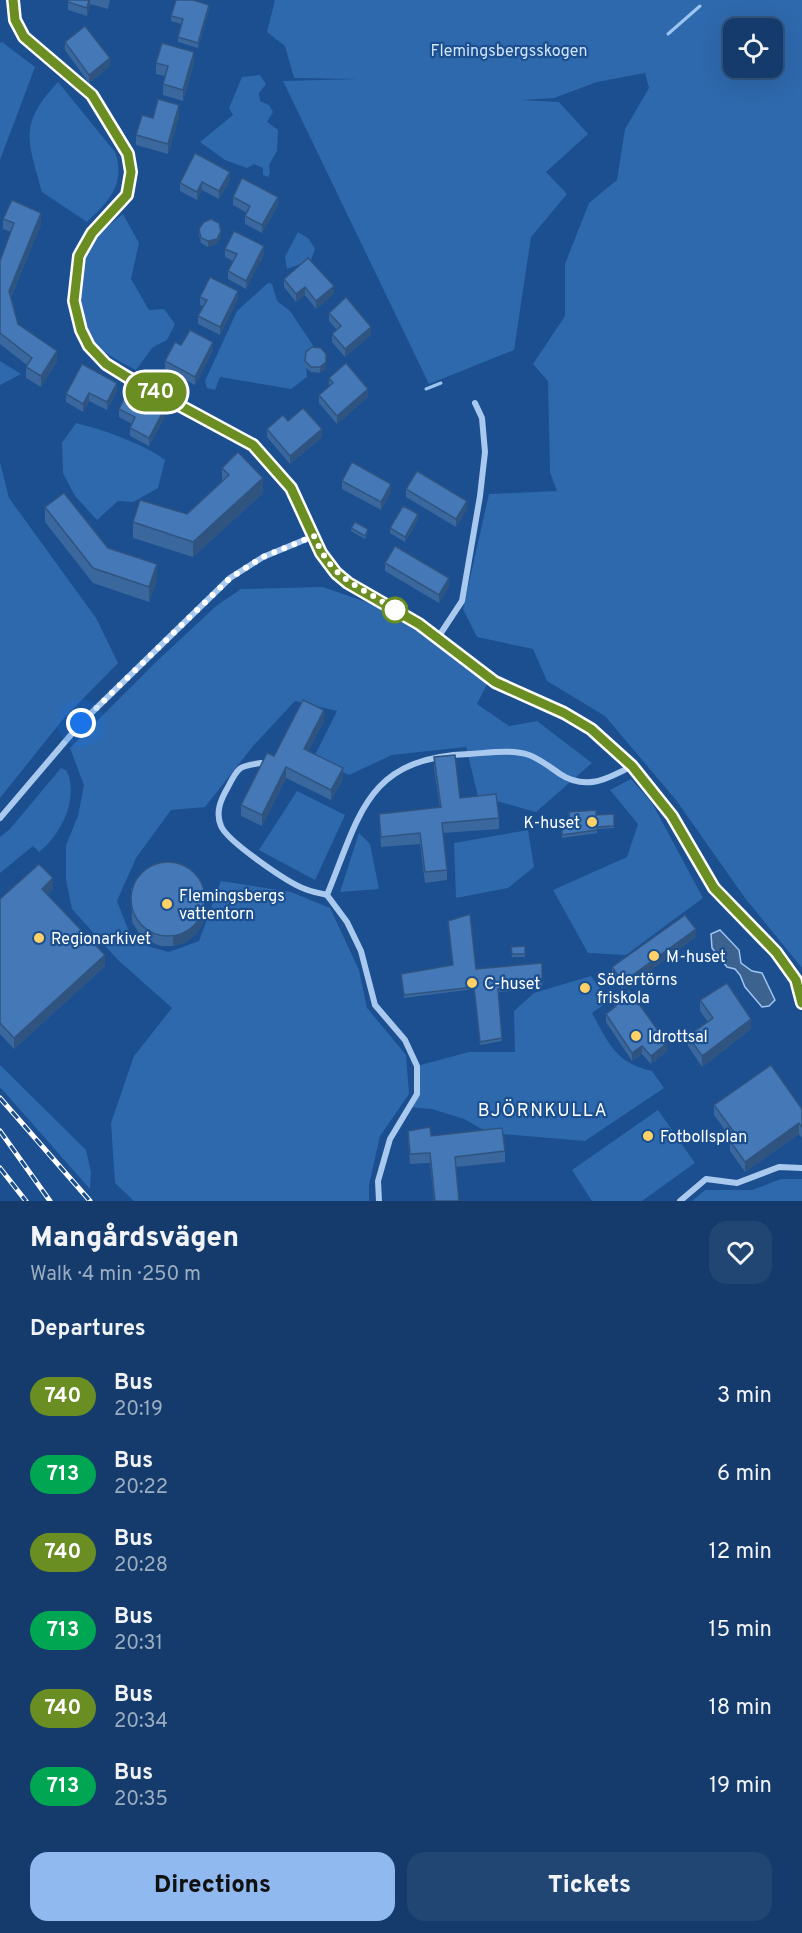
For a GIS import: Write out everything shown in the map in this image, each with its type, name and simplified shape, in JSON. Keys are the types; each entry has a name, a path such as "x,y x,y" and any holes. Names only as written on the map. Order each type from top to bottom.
{"street":[{"path":"13,0 15,20 24,37 92,95 128,154 131,172 127,195 92,233 79,256 74,301 81,330 89,346 106,364 253,445 291,488 321,553 336,573 419,624 495,682 564,713 591,729 632,766 672,816 714,888 776,952 796,980 802,1003"},
{"path":"437,639 462,601 480,496 485,452 482,418 475,403"},
{"path":"0,818 81,723 230,578 263,557 314,536"},
{"path":"327,895 362,808 381,784 398,771 421,760 448,755 527,754 562,776 587,783 597,783 632,766"},
{"path":"261,762 242,765 236,770 220,803 220,825 225,833 244,850 298,886 327,895 347,922 361,951 375,1005 405,1040 417,1066 417,1094 390,1139 378,1180 379,1201"},
{"path":"680,1201 706,1179 737,1183 779,1167 802,1168"}],"green space":[{"name":"Flemingsbergsskogen","path":"275,0 802,0 802,968 745,898 676,800 605,716 547,681 533,649 477,637 463,609 489,494 557,491 550,472 548,381 533,364 565,316 565,264 589,203 617,180 625,129 649,88 645,73 597,82 554,98 520,100 559,102 588,134 546,172 567,194 531,237 514,350 429,384 283,81 358,79 294,78 285,46 267,32"},
{"path":"2,42 35,67 0,160 0,43"},
{"path":"260,75 266,84 259,93 260,101 269,105 273,112 267,122 278,130 277,151 269,165 268,177 263,175 263,168 254,164 247,168 225,160 200,142 233,115 229,108 242,77"},
{"path":"58,82 115,152 118,163 117,183 113,191 102,207 87,222 42,192 30,145 32,122 37,110"},
{"path":"123,214 139,243 131,279 149,310 164,309 175,324 167,340 153,347 136,370 112,357 91,338 84,319 81,295 85,260 91,245 108,226"},
{"path":"298,232 309,239 315,249 311,260 287,269 285,257"},
{"path":"268,283 272,284 277,301 290,311 316,350 305,356 307,377 291,389 220,377 215,390 207,388 205,381 237,311"},
{"path":"0,361 21,374 0,385"},
{"path":"76,423 122,438 165,460 158,488 133,502 118,501 97,520 75,496 63,473 62,443"},
{"path":"0,462 9,498 96,618 118,663 64,718 0,798"},
{"path":"323,587 366,602 410,623 488,682 477,704 509,726 537,721 592,763 536,812 478,796 466,747 392,755 349,775 314,757 337,711 295,701 253,746 205,807 171,810 136,858 117,901 133,942 169,952 199,941 221,881 291,892 330,908 359,970 367,1008 406,1055 409,1094 380,1136 369,1185 369,1201 134,1201 115,1183 111,1123 134,1056 172,1008 118,960 72,909 66,880 66,845 78,816 84,785 70,748 216,606 241,589"},
{"path":"61,768 67,771 71,793 66,816 61,826 39,852 33,846 0,873 0,837 10,829"},
{"path":"631,779 652,803 703,898 626,955 588,953 553,890 627,857 638,824 610,790"},
{"path":"297,791 345,815 315,880 259,850"},
{"path":"528,830 534,867 508,888 456,898 454,843"},
{"path":"359,833 370,844 379,889 340,892"},
{"path":"591,976 609,1001 592,1013 609,1043 630,1063 652,1071 664,1088 585,1141 489,1133 464,1119 432,1109 409,1107 417,1094 417,1066 469,1052 515,1052 514,1011 534,993"},
{"path":"0,1065 86,1150 91,1172 90,1189 0,1087"},
{"name":"Fotbollsplan","path":"658,1110 695,1163 642,1201 592,1201 572,1170"},
{"path":"781,1179 802,1179 802,1201 692,1201 705,1190 752,1190"}],"shaded area":[{"path":"720,930 739,950 741,963 752,971 762,973 775,1000 769,1006 762,1007 745,987 735,969 727,967 712,948 711,934"}],"building":[{"path":"68,0 89,0 87,8 68,2"},
{"path":"176,0 193,0 209,5 198,43 178,37 183,19 171,16"},
{"path":"85,26 110,58 89,75 65,42"},
{"path":"162,43 194,52 183,90 163,84 168,66 156,63"},
{"path":"158,99 179,105 168,144 136,135 142,115 153,118"},
{"path":"195,153 230,172 219,191 202,182 197,192 180,183"},
{"path":"242,178 278,197 262,225 245,216 250,206 233,197"},
{"path":"12,200 41,213 9,291 18,324 57,351 41,376 26,367 32,358 0,333 0,261 14,223 3,219"},
{"path":"211,219 219,223 221,231 217,239 208,241 201,238 199,229 204,222"},
{"path":"234,231 264,246 246,281 228,271 237,254 225,249"},
{"path":"308,258 334,286 316,301 305,287 296,294 284,279"},
{"path":"210,277 238,291 220,327 198,316 207,300 200,297"},
{"path":"346,297 371,327 345,349 332,334 341,326 329,313"},
{"path":"190,330 213,342 195,377 165,361 175,342 181,345"},
{"path":"312,347 321,348 326,354 326,362 320,367 311,367 305,361 306,352"},
{"path":"346,363 368,389 337,416 319,395 333,383 329,378"},
{"path":"82,364 117,383 107,402 89,393 83,404 66,394"},
{"path":"129,389 165,408 149,438 130,428 135,417 119,409"},
{"path":"303,408 322,429 290,456 267,429 283,415 288,421"},
{"path":"238,452 263,478 193,542 133,522 140,500 187,514 229,475 222,468"},
{"path":"352,462 391,484 381,502 342,481"},
{"path":"417,471 467,501 456,519 406,489"},
{"path":"64,493 108,548 157,564 149,587 93,568 45,507"},
{"path":"403,506 418,514 405,537 390,528"},
{"path":"355,522 368,529 365,536 351,528"},
{"path":"395,546 449,578 439,595 385,563"},
{"path":"303,700 324,710 304,749 343,768 331,790 286,767 262,815 241,805 267,753 274,756"},
{"path":"455,755 460,798 496,794 499,818 442,823 447,870 425,872 420,833 381,837 379,814 441,807 434,757"},
{"name":"K-huset","path":"596,810 596,815 614,814 614,826 597,827 597,830 562,835 562,824 570,824 569,812"},
{"name":"Flemingsbergs vattentorn","path":"168,862 189,868 199,878 205,899 199,920 189,930 168,936 147,930 137,920 131,899 137,878 147,868"},
{"name":"Regionarkivet","path":"39,864 53,878 42,889 105,955 14,1038 0,1023 0,899"},
{"name":"C-huset","path":"470,914 476,969 542,963 542,986 498,989 502,1038 480,1042 474,987 404,995 401,974 453,965 448,921"},
{"name":"M-huset","path":"685,915 696,929 623,982 612,967"},
{"path":"525,946 525,954 512,954 511,947"},
{"path":"727,983 751,1019 702,1056 688,1036 713,1018 700,1000"},
{"name":"Idrottsal","path":"629,990 667,1043 651,1056 642,1046 632,1053 606,1014 616,1006 614,1002"},
{"path":"771,1065 802,1109 802,1127 799,1123 745,1162 730,1141 737,1136 714,1105"},
{"path":"430,1127 431,1136 502,1128 505,1151 455,1157 459,1201 435,1201 430,1153 410,1154 408,1131"}],"waterway":[{"path":"668,34 700,6"},
{"path":"426,389 441,383"}],"railway":[{"path":"0,1098 90,1201"},
{"path":"0,1131 50,1201"},
{"path":"0,1168 26,1201"}],"bus line":[{"name":"740","path":"13,0 15,20 24,37 92,95 128,154 131,172 127,195 116,210 92,233 79,256 74,301 76,317 89,346 106,364 127,377 253,445 291,488 321,553 336,573 348,583 419,624 495,682 564,713 591,729 632,766 662,801 714,888 776,952 796,980 802,1003"}],"place":[{"name":"K-huset","path":"592,822"},
{"name":"Flemingsbergs vattentorn","path":"167,904"},
{"name":"Regionarkivet","path":"39,938"},
{"name":"M-huset","path":"654,956"},
{"name":"C-huset","path":"472,983"},
{"name":"Södertörns friskola","path":"585,988"},
{"name":"Idrottsal","path":"636,1036"},
{"name":"Fotbollsplan","path":"648,1136"}],"district":[{"name":"BJÖRNKULLA","path":"543,1110"}],"route":[{"path":"81,723 230,578 278,549 314,536 321,553 336,573 348,583 395,610"}]}
